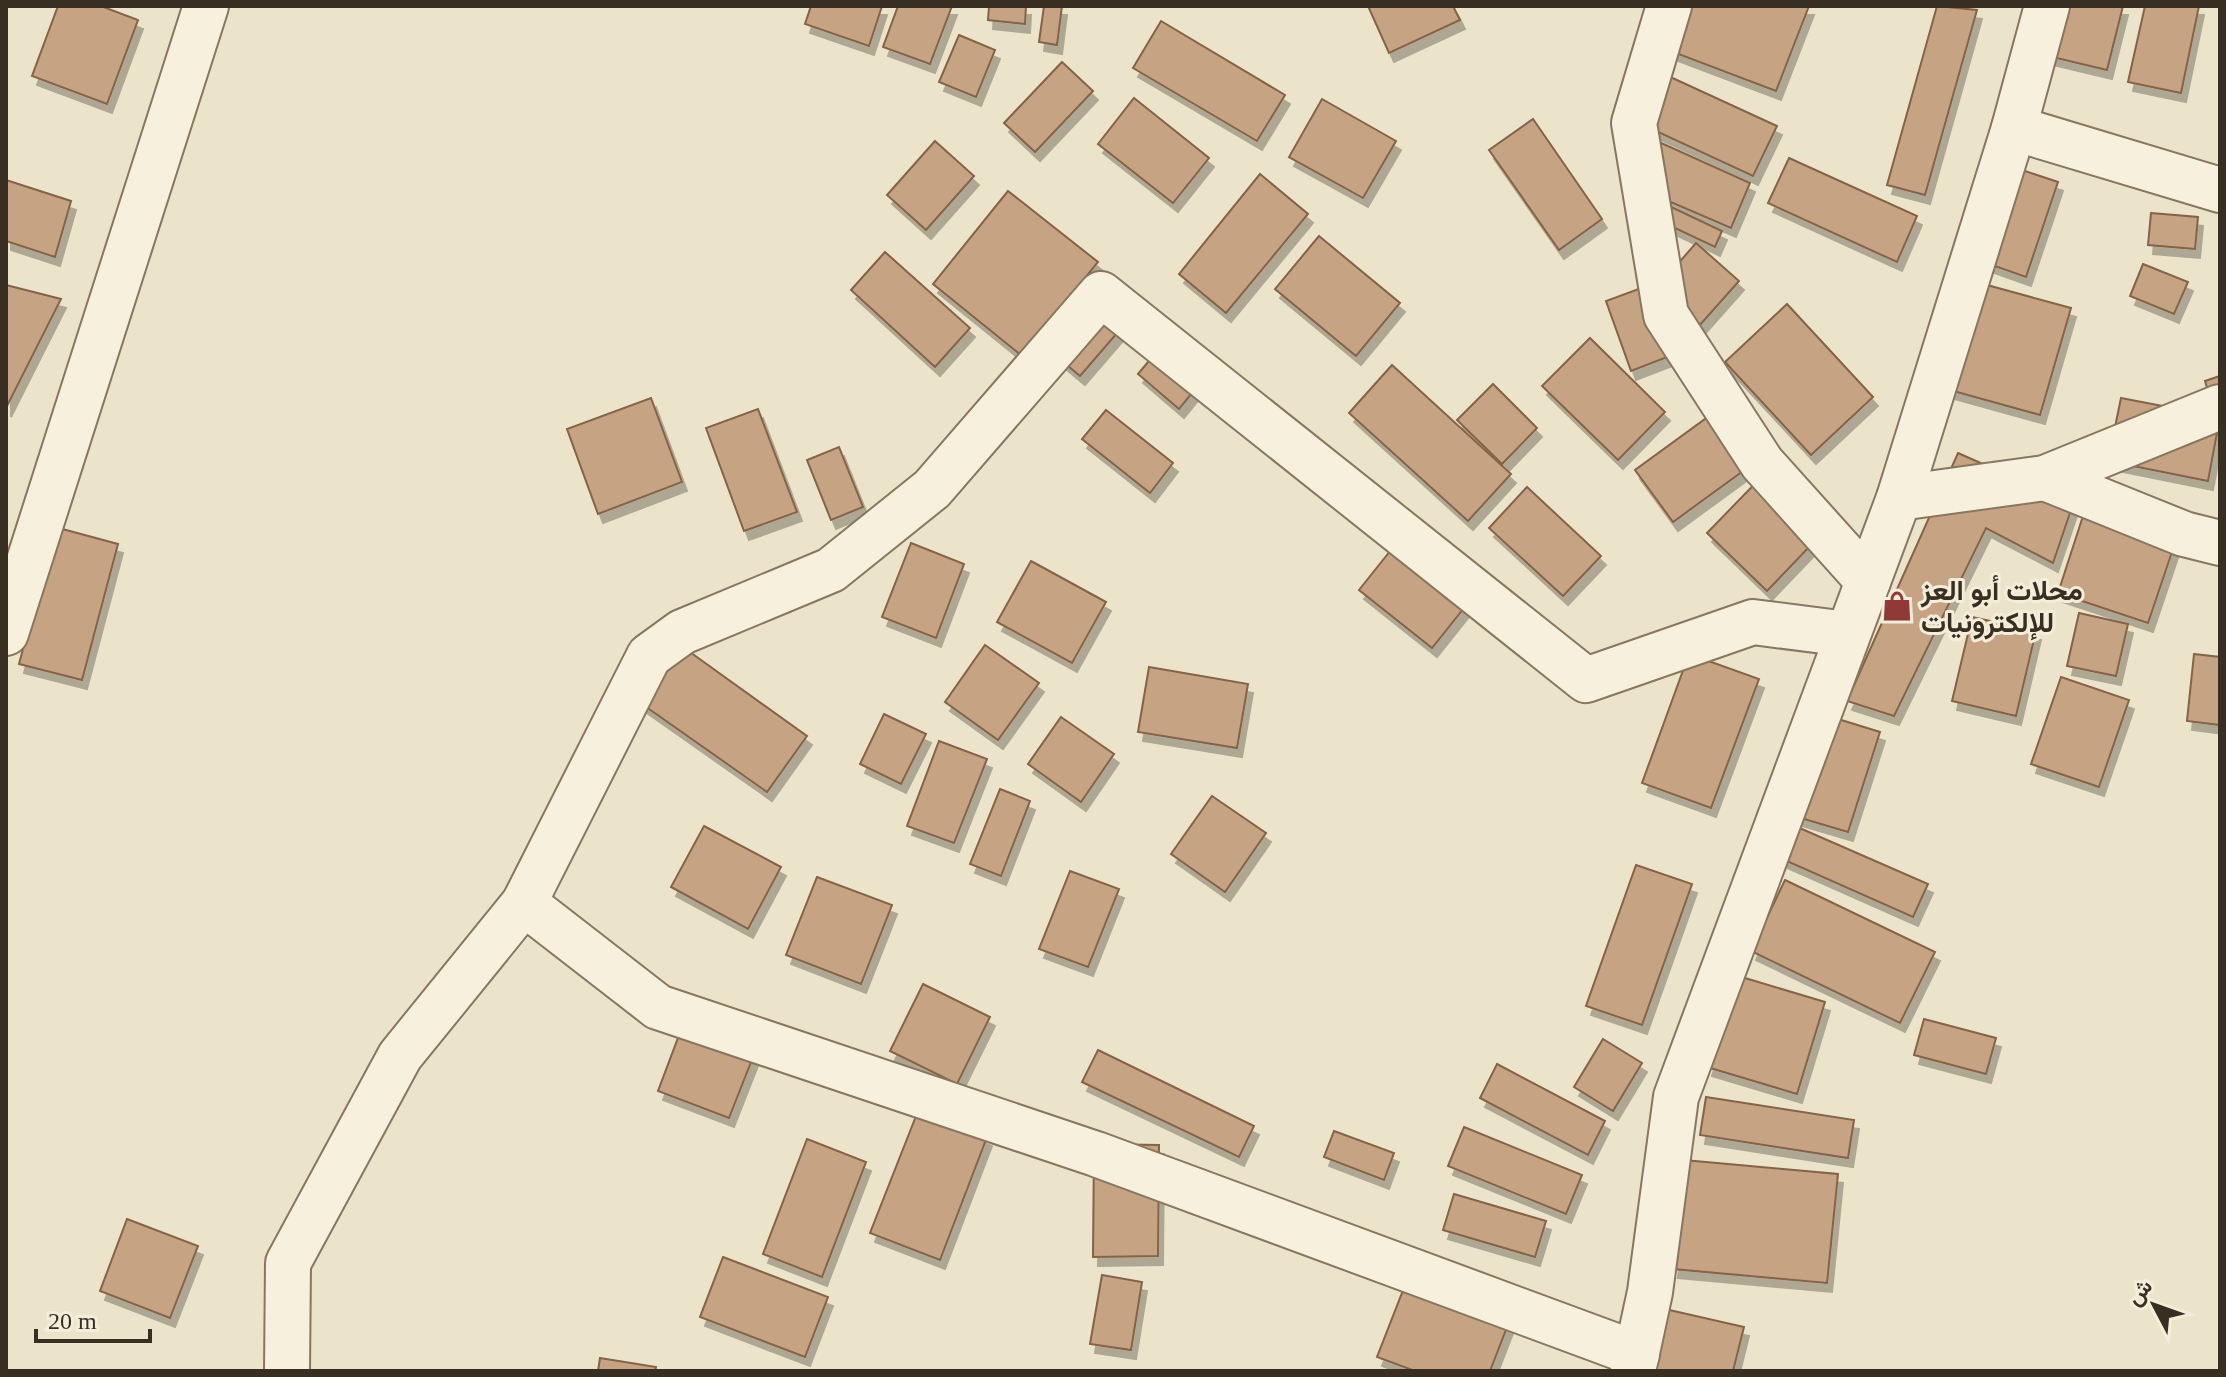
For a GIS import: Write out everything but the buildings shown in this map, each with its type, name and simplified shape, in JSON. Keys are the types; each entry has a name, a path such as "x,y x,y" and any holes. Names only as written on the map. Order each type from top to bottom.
{"street":[{"path":"6,633 206,6"},
{"path":"1669,6 1634,123 1666,315 1762,463 1868,581"},
{"path":"524,903 658,1007 1096,1154 1635,1362 1650,1292 1676,1097 1899,498 2014,128 2047,6"},
{"path":"2014,128 2220,190"},
{"path":"287,1371 288,1263 400,1056 524,903 649,656 682,632 831,570 932,489 1101,294 1586,680 1753,622 1847,634"},
{"path":"1899,498 2045,478 2220,407"},
{"path":"2045,478 2184,534 2220,543"}],"place":[{"name":"محلات أبو العز للإلكترونيات","path":"1897,606"}]}
